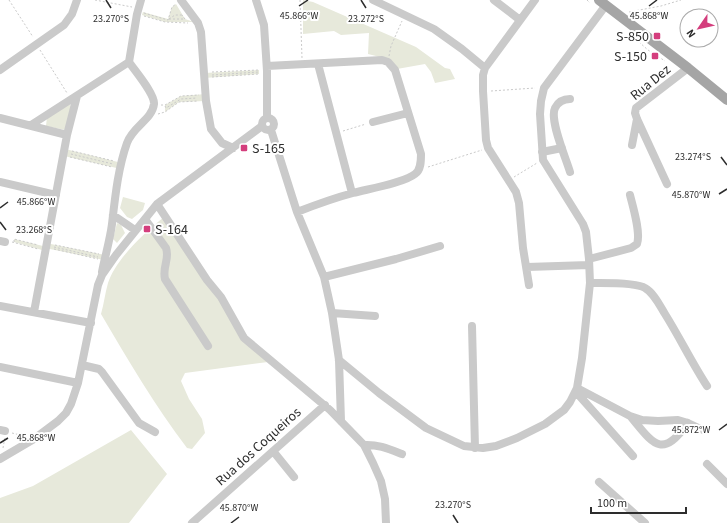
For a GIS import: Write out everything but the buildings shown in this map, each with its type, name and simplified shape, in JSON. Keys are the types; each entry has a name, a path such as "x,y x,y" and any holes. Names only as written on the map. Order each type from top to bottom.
{"main road":[{"path":"603,3 727,100"}],"street":[{"path":"0,70 64,26 72,14 77,0"},
{"path":"1,459 34,439 58,421 66,413 71,404 78,384 98,285 102,275 121,166 129,137 134,130 150,115 154,104 150,93 129,62 137,12 141,0"},
{"path":"256,0 264,25 268,117"},
{"path":"373,0 434,29 485,68"},
{"path":"494,0 520,20"},
{"path":"529,285 523,248 519,203 516,192 488,148 483,75 485,68 535,0"},
{"path":"179,2 198,23 200,28 206,98 211,129 222,144 233,148"},
{"path":"339,360 378,393 426,428 464,446 475,448 496,446 530,432 545,424 564,410 576,390 590,283 589,262 586,232 583,224 542,156 540,101 544,88 603,3"},
{"path":"267,70 302,64 382,60 388,62 395,70 421,154 417,174 407,179 352,193 297,212"},
{"path":"31,125 129,62"},
{"path":"318,64 352,193"},
{"name":"Rua Dez","path":"667,184 635,113 638,105 688,68"},
{"path":"34,312 45,246 65,153 67,135 77,96"},
{"path":"570,99 564,99 558,103 554,109 554,118 570,172"},
{"path":"373,122 408,113"},
{"path":"268,117 262,120 262,126 266,130 271,130"},
{"path":"268,117 272,118 274,122 274,126 271,130 297,212 324,277 332,312 339,360 341,421"},
{"path":"0,118 67,135"},
{"path":"632,145 637,119"},
{"path":"102,275 157,204 262,126"},
{"path":"542,156 562,148"},
{"path":"0,182 56,195"},
{"path":"526,267 589,262 635,246 638,240 630,195"},
{"path":"157,204 207,280 221,297 244,338 325,405 364,445 381,481 385,499 386,523"},
{"path":"113,215 136,230"},
{"path":"145,219 166,248 167,252 163,272 165,280 208,346"},
{"path":"324,277 440,246"},
{"path":"590,283 636,285 644,287 650,292 681,339 708,386"},
{"path":"0,306 91,323"},
{"path":"332,312 375,316"},
{"path":"472,326 475,448"},
{"path":"82,365 99,369 139,423 155,432"},
{"path":"0,367 78,384"},
{"path":"576,390 630,416 650,421 678,420 703,430"},
{"path":"576,390 633,456"},
{"name":"Rua dos Coqueiros","path":"192,523 325,405"},
{"path":"630,416 649,438 660,445 667,445 672,442 688,423"},
{"path":"364,445 381,447 402,454"},
{"path":"273,451 294,477"},
{"path":"707,464 727,484"},
{"path":"599,482 645,523"}],"path":[{"path":"95,0 133,8 137,12 165,22 192,23"},
{"path":"300,0 302,64"},
{"path":"618,14 661,6 681,0"},
{"path":"168,20 172,7 179,2"},
{"path":"137,12 168,20 185,19 182,14 171,16 168,20"},
{"path":"388,62 391,46 405,15"},
{"path":"204,75 235,71 267,70"},
{"path":"204,75 236,74 267,70"},
{"path":"483,92 544,88"},
{"path":"154,104 165,105 181,96 206,98"},
{"path":"178,97 179,101"},
{"path":"166,108 179,101 206,98"},
{"path":"150,115 165,112 179,101"},
{"path":"165,105 165,112"},
{"path":"336,133 373,122"},
{"path":"419,170 488,148"},
{"path":"65,153 96,157 121,166"},
{"path":"65,153 121,166"},
{"path":"65,153 95,163 121,166"},
{"path":"509,180 542,156"},
{"path":"95,163 96,157"},
{"path":"6,242 14,239 105,258"},
{"path":"6,242 45,246 105,258"},
{"path":"1,459 3,430 34,439"}],"shaded area":[{"path":"303,0 313,2 416,47 445,68 450,69 455,79 435,83 431,72 425,64 397,69 384,58 368,54 369,33 341,35 334,31 303,34"},
{"path":"176,4 185,19 194,22 165,22 142,15 143,12 168,19 172,7"},
{"path":"259,70 259,74 204,78 204,73"},
{"path":"206,94 206,101 179,102 165,112 165,105 181,96"},
{"path":"69,104 71,106 65,130 46,126 47,117"},
{"path":"65,149 122,163 121,169 64,156"},
{"path":"123,197 145,203 143,210 132,219 127,217 120,208"},
{"path":"164,217 216,296 268,362 185,373 181,381 189,399 202,419 205,433 192,449 187,448 164,416 101,314 108,283 117,265 132,247"},
{"path":"117,223 121,225 125,233 117,243 113,239"},
{"path":"14,239 43,246 42,250 14,242"},
{"path":"46,243 105,255 104,260 45,248"},
{"path":"131,430 167,474 129,523 0,523 0,498 33,486"}],"place":[{"name":"S-850","path":"657,36"},
{"name":"S-150","path":"655,56"},
{"name":"S-165","path":"244,148"},
{"name":"S-164","path":"147,229"}]}
